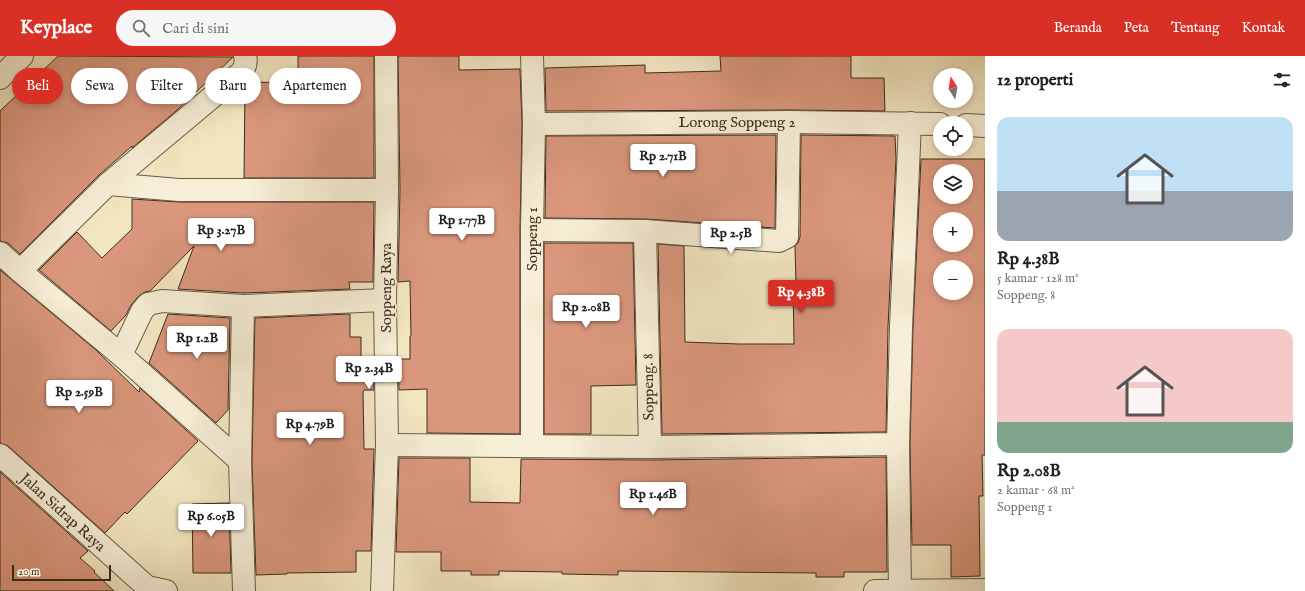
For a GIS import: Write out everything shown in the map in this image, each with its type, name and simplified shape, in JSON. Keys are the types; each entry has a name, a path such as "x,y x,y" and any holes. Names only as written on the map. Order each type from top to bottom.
{"street":[{"path":"0,78 22,56"},
{"path":"20,271 108,184 242,72 246,61 245,56"},
{"name":"Soppeng Raya","path":"382,591 387,445 385,300 387,190 386,56"},
{"name":"Soppeng 1","path":"532,56 534,124 532,230 532,446"},
{"path":"532,230 645,232 783,240 787,237 789,122"},
{"name":"Lorong Soppeng 2","path":"534,124 789,122 933,124"},
{"path":"900,591 898,444 901,327 910,123"},
{"path":"973,125 985,126"},
{"path":"108,184 178,190 387,190"},
{"name":"Soppeng. 8","path":"645,232 650,447"},
{"path":"0,253 121,355 240,461"},
{"path":"121,355 142,311 148,304 162,301 243,306 385,300"},
{"path":"243,306 240,461 244,591"},
{"path":"387,445 650,447 898,444"},
{"name":"Jalan Sidrap Raya","path":"0,455 147,587 166,591"},
{"path":"875,591 985,590"},
{"path":"235,591 255,591"}],"building":[{"path":"58,56 233,57 221,68 205,68 205,84 197,91 197,68 136,68 136,104 183,104 99,175 20,254 8,243 0,241 0,111 12,100 12,104 63,104 63,68 45,68"},
{"path":"298,56 374,56 374,178 244,178 245,104 261,104 261,82 269,82 269,104 361,104 361,68 298,68"},
{"path":"398,56 459,56 459,70 520,69 522,124 520,230 520,434 427,433 427,389 399,390 398,359 410,359 411,336 410,281 398,282 400,190"},
{"path":"720,56 851,56 851,78 884,78 885,111 546,111 545,68 645,65 645,73 721,71"},
{"path":"776,135 775,228 646,219 545,218 546,136"},
{"path":"801,135 895,136 896,159 888,327 886,432 662,434 658,244 684,246 685,342 794,344 793,284 796,284 795,246 800,237"},
{"path":"921,159 985,159 985,455 982,455 983,496 979,496 980,576 951,577 951,545 912,545 910,444 913,327"},
{"path":"132,199 179,202 374,202 373,282 349,282 350,289 243,293 178,289 194,246 150,291 139,296 131,305 126,315 111,331 39,270 77,232 102,258 132,229"},
{"path":"544,243 633,243 636,385 591,386 591,434 544,434"},
{"path":"0,270 96,350 139,392 140,388 198,441 127,514 125,512 105,533 8,446 0,443"},
{"path":"168,314 230,318 228,410 216,423 149,363"},
{"path":"350,314 350,337 361,337 361,360 373,360 374,390 364,390 363,392 364,449 374,449 371,551 356,551 356,572 256,575 252,461 255,318"},
{"path":"886,457 887,572 844,572 844,577 816,577 816,573 618,571 618,575 499,571 499,575 471,575 471,571 441,571 441,552 396,552 399,458 470,458 470,502 520,503 521,459 650,460"},
{"path":"0,472 88,551 80,558 114,591 0,591"},
{"path":"229,503 231,573 193,573 192,504"}]}
